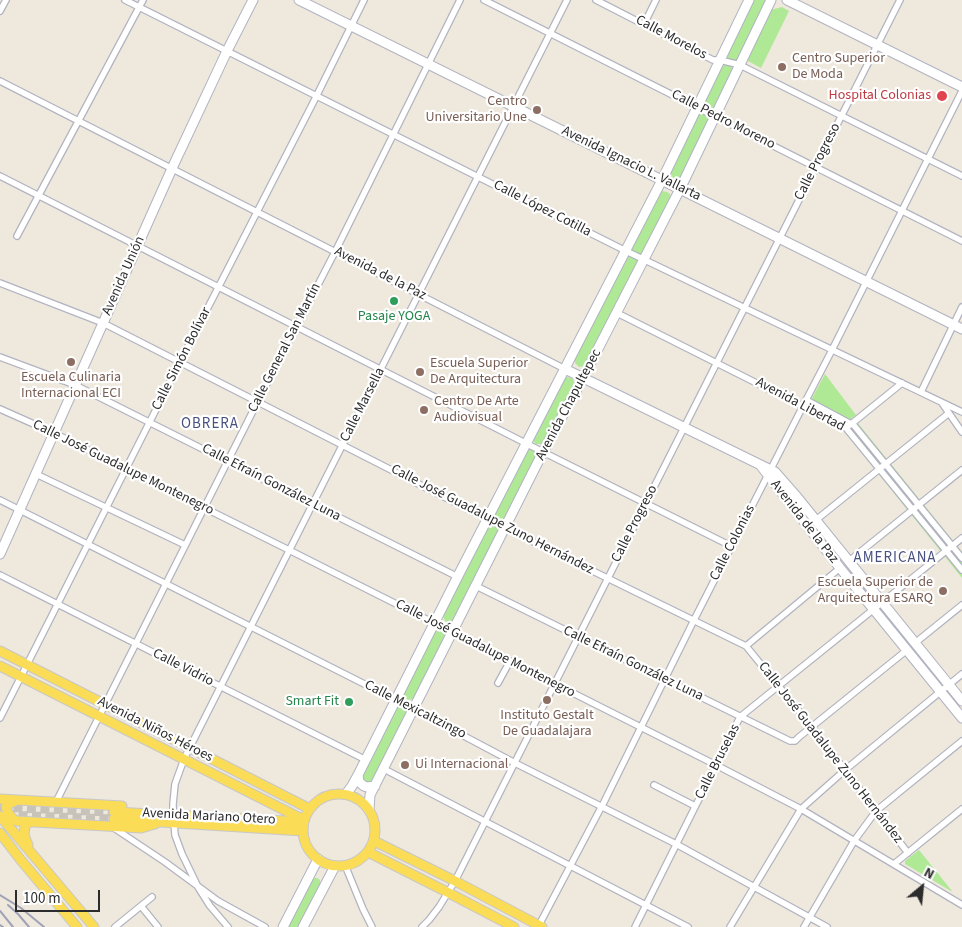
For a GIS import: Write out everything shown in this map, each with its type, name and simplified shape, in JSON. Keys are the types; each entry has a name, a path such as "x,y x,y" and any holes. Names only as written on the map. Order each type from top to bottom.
{"main road":[{"name":"Avenida Niños Héroes","path":"0,651 310,808"},
{"name":"Avenida Niños Héroes","path":"0,666 184,759 304,824"},
{"path":"346,794 359,800 369,810 375,825 374,841 368,852 354,863 335,866 326,863 311,852 307,845 304,824 310,808 317,801 326,796 346,794"},
{"path":"0,800 142,808 162,818"},
{"path":"17,800 7,806 6,810 15,821 28,823 113,819 141,828 162,818"},
{"path":"0,816 94,927"},
{"name":"Avenida Mariano Otero","path":"113,819 174,818 304,824"},
{"path":"0,822 12,830"},
{"path":"28,823 24,826 25,839 38,860"},
{"path":"0,833 77,927"},
{"path":"0,839 20,859"},
{"path":"374,841 540,926"},
{"path":"368,852 514,927"}],"street":[{"path":"0,11 6,0"},
{"name":"Calle López Cotilla","path":"124,0 626,251 962,412"},
{"path":"16,236 143,0"},
{"name":"Avenida Unión","path":"0,554 172,168 253,0"},
{"name":"Avenida Ignacio L. Vallarta","path":"299,0 962,329"},
{"name":"Calle Simón Bolívar","path":"0,718 364,0"},
{"name":"Calle General San Martín","path":"56,802 460,0"},
{"name":"Calle Pedro Moreno","path":"484,0 962,240"},
{"name":"Calle Marsella","path":"265,927 218,901 198,887 175,835 173,794 175,784 184,759 220,686 567,0"},
{"name":"Calle Morelos","path":"596,0 713,60 740,65 962,176"},
{"path":"644,24 656,0"},
{"name":"Avenida Chapultepec","path":"346,794 366,760 458,576 626,251 698,108 749,0"},
{"name":"Avenida Chapultepec","path":"369,810 370,795 680,189 771,0"},
{"path":"787,0 962,87"},
{"name":"Calle Progreso","path":"422,927 449,893 900,0"},
{"name":"Avenida de la Paz","path":"0,80 565,369 760,466 769,472 840,568 962,718"},
{"name":"Calle Colonias","path":"540,926 602,807 731,546 962,91"},
{"path":"0,176 731,546"},
{"name":"Calle José Guadalupe Zuno Hernández","path":"0,283 103,323 505,528 746,646 812,727 908,853"},
{"path":"921,392 962,307"},
{"name":"Avenida Libertad","path":"617,313 850,425 886,464 962,558"},
{"name":"Calle Efraín González Luna","path":"0,356 75,385 458,576"},
{"path":"850,425 902,383"},
{"path":"940,401 962,432"},
{"name":"Calle José Guadalupe Montenegro","path":"0,409 290,550 716,765 801,809 962,905"},
{"path":"816,520 948,413"},
{"name":"Avenida Libertad","path":"850,425 880,468 962,570"},
{"path":"849,561 962,470"},
{"name":"Avenida de la Paz","path":"769,472 775,472 797,497 962,701"},
{"path":"36,474 185,545"},
{"name":"Calle Mexicaltzingo","path":"0,500 251,626 676,844 827,927"},
{"name":"Calle Bruselas","path":"634,927 740,717 962,538"},
{"path":"746,646 840,568"},
{"name":"Calle Vidrio","path":"0,575 366,760"},
{"name":"Calle Efraín González Luna","path":"476,586 790,742 795,741 812,727"},
{"path":"915,643 962,605"},
{"path":"812,727 906,650"},
{"path":"498,683 510,661"},
{"path":"730,927 801,809 845,770 962,674"},
{"path":"804,927 854,841 876,811 962,741"},
{"path":"384,769 688,927"},
{"path":"358,775 359,782 364,786 375,786"},
{"path":"654,785 695,806"},
{"path":"894,864 962,809"},
{"path":"113,819 164,862 198,887 210,906 228,927"},
{"path":"283,927 318,858"},
{"path":"345,865 372,927"},
{"path":"303,927 335,866"},
{"path":"308,878 318,877 324,886"},
{"path":"115,927 152,897"},
{"path":"141,906 158,927"}],"green space":[{"path":"754,0 767,0 739,58 735,61 731,60 728,58 728,53"},
{"path":"782,7 789,11 761,68 746,60 770,10"},
{"path":"724,65 730,65 732,71 715,107 709,109 706,107 705,102"},
{"path":"702,112 708,116 708,121 681,177 673,180 670,172 698,115"},
{"path":"662,191 670,194 671,199 585,366 579,367 575,363 575,357"},
{"path":"825,374 856,415 848,421 809,404"},
{"path":"567,377 573,379 575,385 543,444 536,444 533,438"},
{"path":"857,422 962,552 962,578 845,432"},
{"path":"529,449 538,452 538,454 507,518 499,519 495,512 526,451"},
{"path":"488,527 497,528 499,534 453,622 447,623 443,615"},
{"path":"439,628 447,634 414,699 407,700 404,692 435,630"},
{"path":"402,706 408,712 372,785 360,780 397,707"},
{"path":"919,850 952,891 905,864 905,861"},
{"path":"313,878 320,880 320,885 299,927 287,927"}],"tunnel":[{"path":"0,807 114,812"},
{"path":"5,815 114,819"}],"railway":[{"path":"0,895 21,908 44,927"},
{"path":"8,905 29,927"},
{"path":"0,911 13,927"}],"place":[{"name":"Centro Superior De Moda","path":"782,67"},
{"name":"Hospital Colonias","path":"942,96"},
{"name":"Centro Universitario Une","path":"537,110"},
{"name":"Pasaje YOGA","path":"394,301"},
{"name":"Escuela Culinaria Internacional ECI","path":"71,362"},
{"name":"Escuela Superior De Arquitectura","path":"420,372"},
{"name":"Centro De Arte Audiovisual","path":"424,410"},
{"name":"Escuela Superior de Arquitectura ESARQ","path":"943,591"},
{"name":"Instituto Gestalt De Guadalajara","path":"547,700"},
{"name":"Smart Fit","path":"349,702"},
{"name":"Ui Internacional","path":"405,765"}],"district":[{"name":"OBRERA","path":"210,425"},
{"name":"AMERICANA","path":"895,559"}]}
